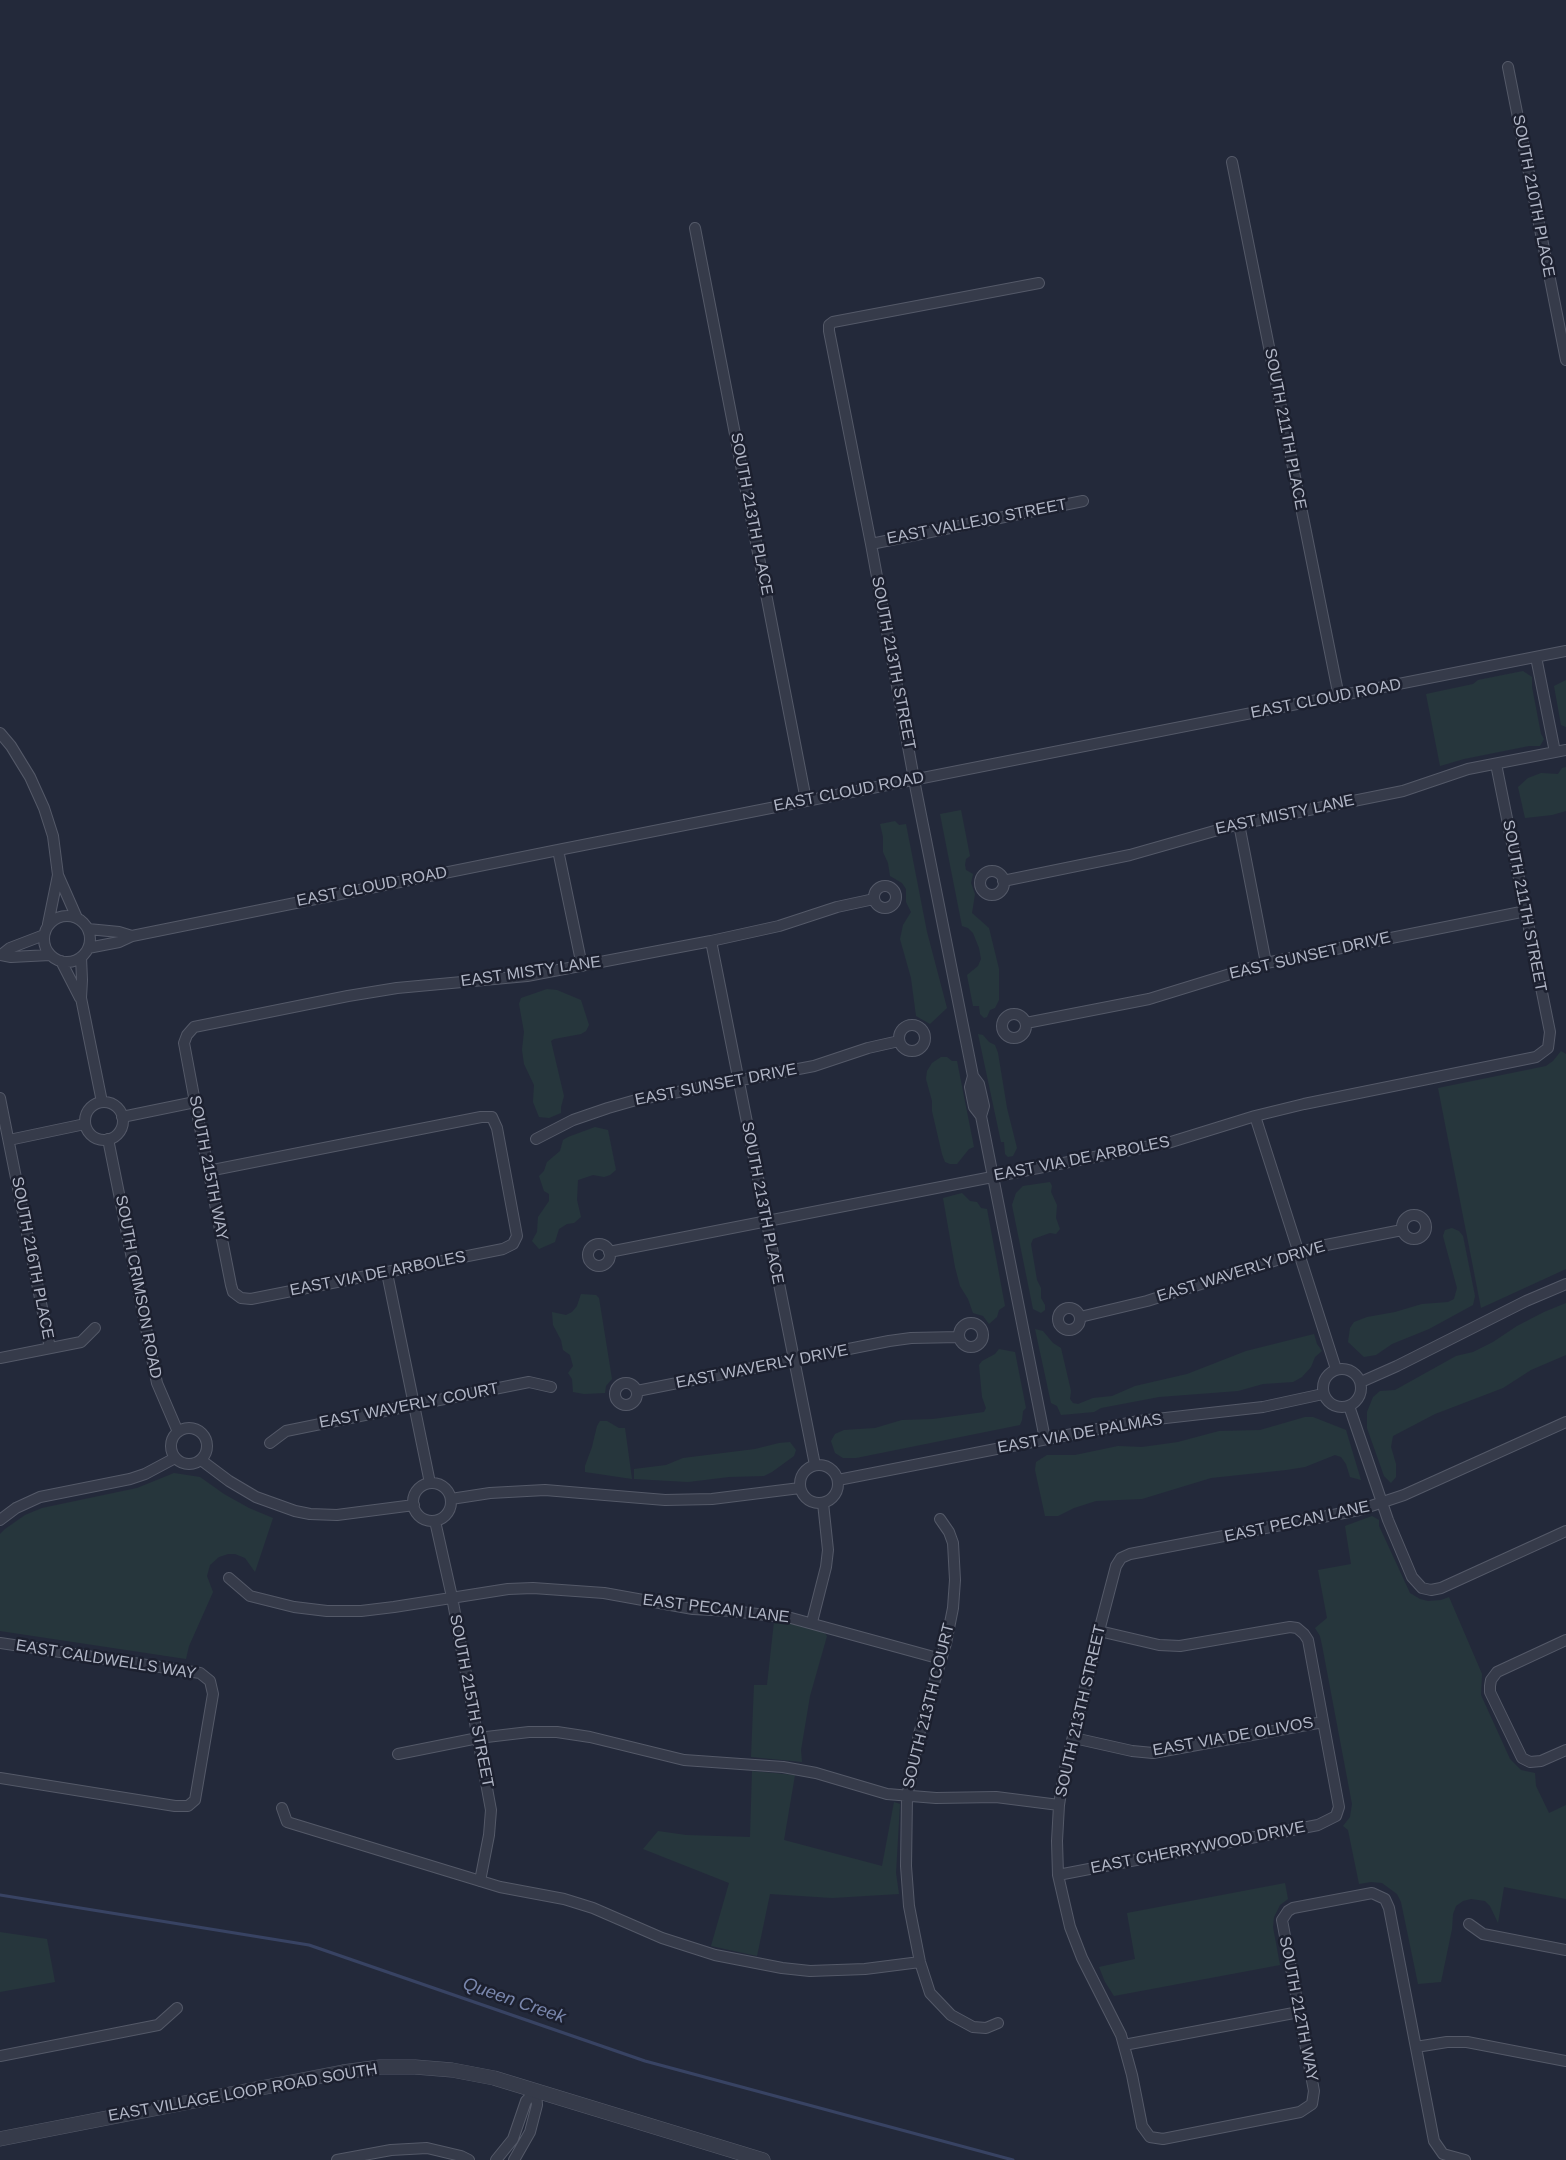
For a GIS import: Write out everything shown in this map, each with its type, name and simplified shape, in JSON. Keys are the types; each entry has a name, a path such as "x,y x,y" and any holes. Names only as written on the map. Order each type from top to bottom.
{"street":[{"name":"SOUTH 210TH PLACE","path":"1508,67 1566,360"},
{"name":"SOUTH 211TH PLACE","path":"1232,162 1339,697"},
{"name":"SOUTH 213TH PLACE","path":"696,228 806,800"},
{"name":"SOUTH 213TH STREET","path":"1039,283 833,322 829,325 828,332 973,1076 970,1087 974,1107 981,1116 1045,1439"},
{"name":"EAST VALLEJO STREET","path":"871,544 1083,501"},
{"name":"EAST CLOUD ROAD","path":"88,948 119,942 132,936 558,849 1566,651"},
{"path":"1536,657 1560,751"},
{"path":"0,733 30,777 44,808 53,836 58,875 77,918 88,929 90,942 81,957 71,962 60,961 50,955 11,957 1,955"},
{"name":"EAST MISTY LANE","path":"1003,881 1130,855 1239,824 1403,791 1452,773 1560,751"},
{"name":"SOUTH 211TH STREET","path":"1496,764 1550,1032 1548,1048"},
{"path":"1239,824 1266,963"},
{"path":"558,849 582,966"},
{"path":"50,955 44,942 44,935 58,875"},
{"name":"EAST MISTY LANE","path":"187,1035 194,1027 348,996 397,988 503,979 711,941 779,926 837,907 874,899"},
{"name":"EAST SUNSET DRIVE","path":"1026,1023 1149,999 1266,963 1526,911"},
{"path":"48,924 59,917 77,918"},
{"name":"EAST CLOUD ROAD","path":"88,929 119,932 132,936"},
{"path":"1,955 10,948 44,935"},
{"name":"SOUTH 213TH PLACE","path":"711,941 815,1465"},
{"path":"81,957 81,998 102,1102"},
{"path":"60,961 81,998"},
{"name":"SOUTH 215TH WAY","path":"187,1035 184,1043 231,1285 233,1292 241,1298"},
{"name":"EAST SUNSET DRIVE","path":"536,1139 573,1120 636,1100 814,1066 868,1048 899,1041"},
{"name":"EAST VIA DE ARBOLES","path":"609,1252 1171,1142 1255,1116 1304,1104 1536,1057 1548,1048"},
{"name":"SOUTH 216TH PLACE","path":"0,1098 50,1348"},
{"path":"102,1102 117,1107 122,1117 121,1128 114,1137 108,1139 91,1135 85,1124 90,1108 102,1102"},
{"path":"122,1117 195,1102"},
{"path":"1255,1116 1336,1369"},
{"name":"EAST VIA DE ARBOLES","path":"208,1171 481,1117 492,1118 497,1128 517,1236 513,1244 503,1249 387,1273 251,1299 241,1298"},
{"path":"9,1140 85,1124"},
{"name":"SOUTH CRIMSON ROAD","path":"108,1139 157,1383 178,1432 171,1441 175,1458"},
{"name":"EAST WAVERLY DRIVE","path":"1080,1317 1147,1301 1321,1246 1402,1230"},
{"path":"387,1273 430,1483"},
{"path":"1361,1382 1431,1350 1526,1301 1566,1284"},
{"path":"0,1358 81,1342 94,1328"},
{"name":"EAST WAVERLY DRIVE","path":"637,1391 889,1341 958,1337"},
{"path":"1336,1369 1351,1370 1361,1382 1361,1394 1349,1406 1336,1407 1326,1400 1323,1394 1322,1388 1326,1377 1336,1369"},
{"name":"EAST WAVERLY COURT","path":"270,1443 286,1431 529,1382 551,1387"},
{"name":"EAST VIA DE PALMAS","path":"838,1480 1139,1421 1263,1407 1323,1394"},
{"path":"1349,1406 1382,1503 1412,1577 1422,1588 1431,1590 1441,1588 1566,1531"},
{"name":"EAST PECAN LANE","path":"1121,1558 1130,1554 1330,1517 1382,1503 1566,1422"},
{"path":"0,1520 16,1508 39,1497 130,1479 145,1474 175,1458 185,1464 201,1460 205,1456 208,1445 204,1435 194,1428 178,1432"},
{"path":"201,1460 228,1481 255,1497 295,1511 337,1515 414,1505"},
{"path":"815,1465 830,1468 838,1480 837,1492 823,1503 811,1502 802,1494 799,1482 805,1471 815,1465"},
{"path":"430,1483 441,1485 451,1499 449,1511 441,1519 435,1521 424,1519 415,1511 414,1499 419,1488 430,1483"},
{"path":"451,1499 490,1493 545,1490 644,1499 712,1499 800,1488"},
{"path":"812,1622 827,1558 823,1503"},
{"name":"SOUTH 213TH COURT","path":"940,1519 953,1543 955,1562 953,1608 919,1734 907,1797 906,1866 909,1906 920,1962 930,1994 951,2016 973,2027 986,2028 998,2023"},
{"name":"SOUTH 215TH STREET","path":"435,1521 452,1597 491,1810 489,1835 480,1881"},
{"name":"SOUTH 213TH STREET","path":"1121,1558 1116,1566 1099,1631 1059,1805 1058,1875 1076,1945 1116,2022 1124,2045 1142,2126 1150,2137"},
{"name":"EAST PECAN LANE","path":"229,1578 250,1596 294,1607 327,1611 372,1610 508,1589 533,1588 604,1593 693,1609 732,1611 812,1622 941,1659"},
{"path":"1099,1631 1159,1645 1180,1646 1281,1628 1297,1628 1308,1640 1323,1722"},
{"path":"1566,1640 1497,1672 1491,1680 1490,1692 1519,1754 1530,1762 1541,1761 1566,1749"},
{"name":"EAST CALDWELLS WAY","path":"0,1643 200,1673 210,1681 213,1694 195,1800 188,1806 175,1806 0,1778"},
{"name":"EAST VIA DE OLIVOS","path":"1074,1738 1132,1751 1153,1753 1323,1722"},
{"name":"EAST CHERRYWOOD DRIVE","path":"1058,1875 1318,1825 1336,1816 1339,1807 1338,1799 1323,1722"},
{"path":"398,1754 478,1738 529,1732 557,1732 590,1737 684,1760 783,1767 816,1773 887,1794 907,1797 996,1797 1059,1805"},
{"path":"282,1808 287,1822 480,1881 584,1905 687,1947 757,1964 810,1971 837,1971 891,1967 920,1962"},
{"name":"SOUTH 212TH WAY","path":"1150,2137 1163,2139 1300,2112 1311,2104 1314,2091 1282,1920 1293,1908 1366,1893 1380,1896 1389,1908 1416,2047"},
{"path":"1469,1923 1484,1934 1566,1950"},
{"path":"0,2056 158,2025 177,2008"},
{"path":"1124,2045 1299,2012"},
{"path":"1465,2160 1447,2156 1439,2151 1434,2141 1416,2047 1447,2042 1467,2042 1566,2061"},
{"name":"EAST VILLAGE LOOP ROAD SOUTH","path":"0,2139 343,2072 380,2067 452,2070 494,2078 763,2160"},
{"path":"496,2160 513,2139 526,2102 536,2091"},
{"path":"514,2160 530,2132 537,2105 536,2091"},
{"path":"337,2160 391,2150 426,2148 469,2160"}],"shaded area":[{"path":"1523,671 1532,677 1541,734 1544,739 1540,746 1529,746 1464,759 1440,766 1426,694"},
{"path":"1566,680 1566,727 1561,725 1554,686"},
{"path":"1566,767 1566,811 1525,818 1518,787 1528,778 1541,773 1558,774 1562,768"},
{"path":"961,810 970,856 966,859 965,865 966,870 973,874 971,883 975,894 972,913 989,928 999,969 999,1000 995,1008 990,1010 984,1018 980,1014 979,1006 973,1006 967,975 978,966 981,959 979,948 973,933 962,926 940,814"},
{"path":"895,821 899,825 906,824 927,932 947,1008 930,1024 916,1016 911,978 900,939 903,925 911,912 906,902 906,889 902,883 890,876 883,852 880,824"},
{"path":"547,989 557,990 581,1000 589,1025 581,1034 551,1041 564,1096 561,1113 549,1118 539,1117 533,1102 534,1085 524,1064 522,1050 524,1032 519,1004 521,998"},
{"path":"978,1034 983,1035 995,1045 998,1053 1007,1108 1017,1148 1013,1156 1008,1157 1005,1154 1004,1142 1001,1142"},
{"path":"1561,1051 1566,1054 1566,1269 1481,1308 1438,1088 1546,1066"},
{"path":"941,1057 957,1061 974,1147 969,1149 957,1164 945,1162 942,1154 926,1079 927,1071 932,1063"},
{"path":"595,1127 608,1130 616,1170 604,1177 593,1175 578,1180 577,1200 581,1217 574,1223 559,1229 555,1242 539,1249 532,1241 537,1232 538,1217 549,1201 549,1194 544,1191 539,1176 544,1171 547,1162 560,1151 563,1140"},
{"path":"1050,1182 1051,1192 1057,1205 1056,1218 1060,1229 1056,1234 1050,1233 1033,1239 1031,1244 1037,1280 1041,1288 1041,1298 1045,1305 1045,1310 1041,1313 1033,1309 1012,1205 1016,1193 1023,1186"},
{"path":"962,1193 970,1201 977,1202 981,1208 987,1209 1005,1306 999,1310 997,1317 989,1324 983,1316 973,1313 960,1286 955,1267 943,1198"},
{"path":"1452,1228 1463,1236 1475,1296 1473,1305 1429,1329 1392,1344 1376,1355 1364,1357 1348,1342 1350,1328 1354,1322 1422,1304 1448,1302 1454,1299 1457,1288 1443,1236 1445,1230"},
{"path":"581,1294 596,1295 599,1298 612,1379 606,1386 605,1393 573,1392 572,1379 568,1373 573,1366 570,1355 563,1350 561,1340 553,1325 552,1312 566,1315 572,1312"},
{"path":"1566,1303 1566,1355 1531,1370 1503,1388 1435,1414 1393,1436 1391,1447 1396,1464 1396,1477 1391,1483 1384,1476 1367,1428 1367,1412 1373,1397 1380,1391 1395,1390 1456,1356 1473,1352 1517,1326"},
{"path":"1035,1329 1043,1331 1053,1343 1061,1348 1071,1391 1070,1399 1073,1403 1078,1404 1093,1398 1112,1396 1135,1386 1187,1374 1246,1351 1314,1334 1322,1351 1315,1357 1311,1367 1302,1377 1293,1382 1263,1384 1238,1391 1159,1397 1101,1408 1094,1412 1061,1415 1057,1406 1051,1403"},
{"path":"999,1349 1015,1352 1026,1408 1023,1411 1020,1425 856,1458 843,1458 835,1453 831,1441 835,1434 844,1430 875,1428 902,1420 933,1419 984,1412 986,1408 982,1397 979,1365"},
{"path":"1305,1417 1313,1417 1346,1430 1361,1480 1350,1477 1346,1464 1341,1457 1335,1455 1305,1467 1211,1478 1142,1499 1096,1501 1058,1516 1045,1516 1035,1470 1036,1462 1047,1455 1075,1455 1118,1446 1142,1447 1178,1442 1219,1431 1260,1430"},
{"path":"600,1421 607,1421 619,1428 625,1428 632,1479 585,1472"},
{"path":"790,1442 796,1450 794,1456 764,1476 688,1482 634,1479 634,1469 666,1465 683,1458"},
{"path":"174,1473 200,1477 224,1494 273,1518 255,1572 245,1558 235,1554 219,1557 210,1565 207,1576 213,1592 189,1646 186,1659 0,1631 0,1534 5,1529 25,1515 42,1508 137,1488"},
{"path":"1372,1516 1379,1520 1379,1526 1410,1593 1428,1601 1449,1597 1482,1674 1481,1695 1510,1759 1521,1770 1535,1773 1536,1786 1549,1813 1566,1805 1566,1899 1504,1887 1498,1923 1485,1901 1471,1899 1463,1901 1456,1906 1453,1914 1441,1982 1418,1984 1401,1902 1397,1894 1382,1883 1359,1884 1348,1830 1343,1826 1350,1817 1352,1804 1322,1645 1315,1628 1327,1618 1318,1570 1351,1564 1345,1526"},
{"path":"774,1622 793,1623 824,1632 827,1636 810,1696 801,1750 802,1762 751,1757 754,1685 767,1685"},
{"path":"752,1771 795,1775 784,1840 882,1866 894,1802 900,1804 896,1873 899,1894 832,1898 770,1894 757,1956 711,1946 729,1883 643,1849 658,1831 686,1835 750,1837"},
{"path":"1285,1883 1288,1899 1280,1905 1274,1917 1273,1927 1280,1965 1114,1996 1105,1982 1099,1967 1135,1959 1127,1913"},
{"path":"0,1932 47,1939 55,1982 0,1992"}],"waterway":[{"name":"Queen Creek","path":"0,1895 309,1945 645,2061 1013,2160"}]}
